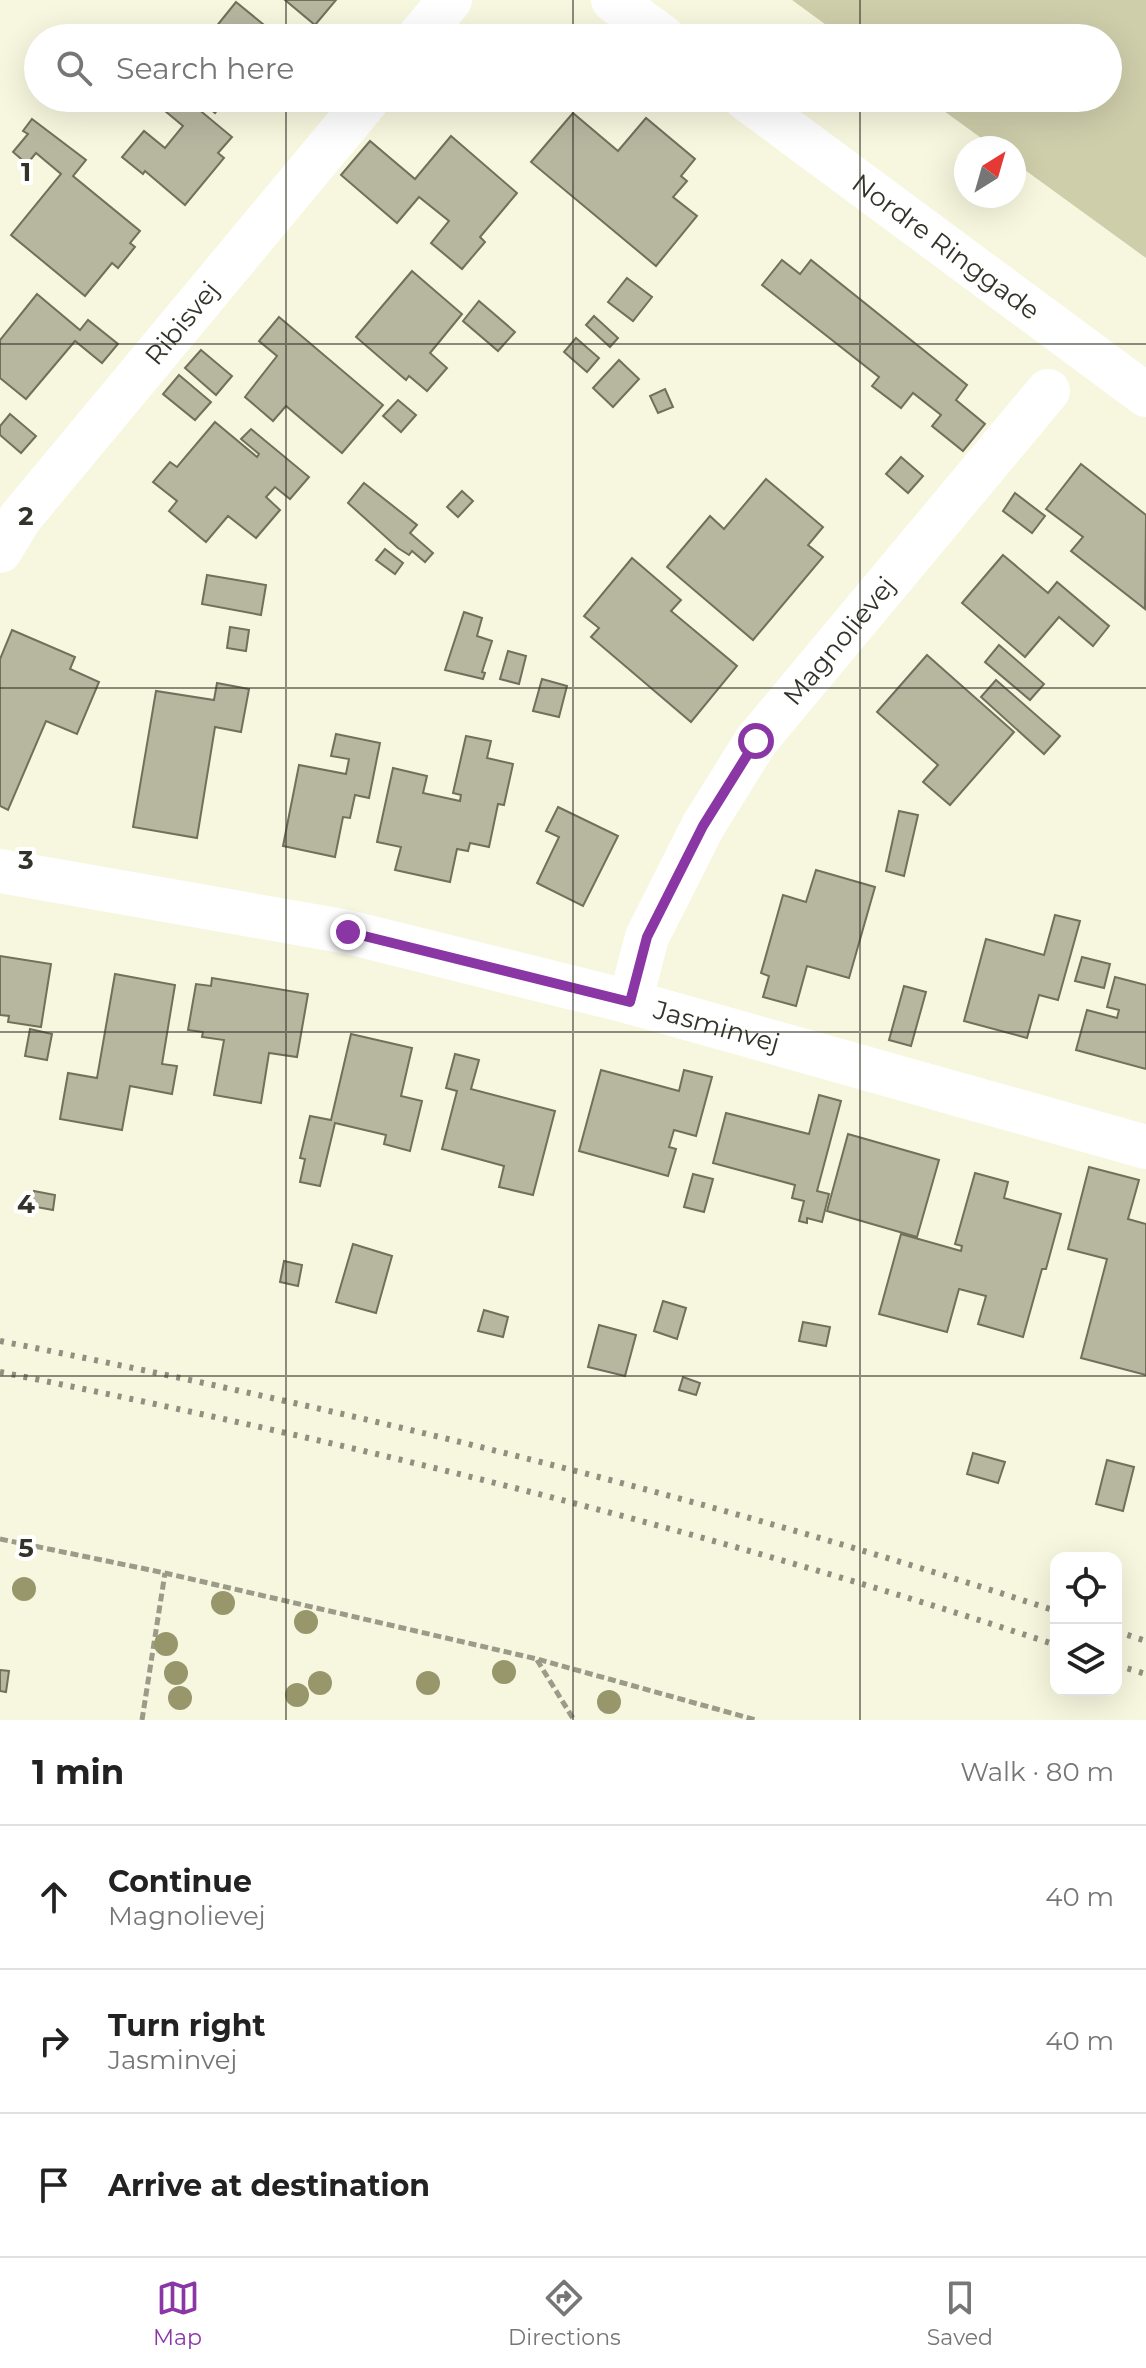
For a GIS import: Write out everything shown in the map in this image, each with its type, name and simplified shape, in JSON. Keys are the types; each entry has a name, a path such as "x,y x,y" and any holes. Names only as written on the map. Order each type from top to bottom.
{"street":[{"path":"430,24 450,0"},
{"path":"613,0 645,24"},
{"name":"Ribisvej","path":"0,551 20,518 357,112"},
{"name":"Nordre Ringgade","path":"764,112 1146,395"},
{"name":"Magnolievej","path":"630,1002 647,937 703,826 756,741 1048,391"},
{"name":"Jasminvej","path":"0,871 348,932 630,1002 1146,1147"}],"path":[{"path":"0,1539 165,1573 537,1659 756,1720"},
{"path":"142,1720 165,1573"},
{"path":"537,1659 574,1720"}],"green space":[{"path":"792,0 1146,0 1146,258 1026,171 1026,136 978,136 945,112 1122,112 1122,24 825,24"}],"building":[{"path":"285,0 336,0 314,24"},
{"path":"236,2 263,24 218,24"},
{"path":"166,112 202,112 232,137 218,153 224,158 185,205 145,171 143,174 122,157 144,131 165,148 183,126"},
{"path":"573,113 618,151 646,118 695,159 681,176 687,181 673,197 697,216 656,266 531,162"},
{"path":"32,119 86,160 73,176 140,231 130,243 135,247 118,268 112,263 85,296 11,235 61,174 36,153 27,164 13,152 28,134 23,131"},
{"path":"451,136 517,193 480,237 485,242 462,269 431,243 449,221 419,197 397,223 341,175 370,141 415,179"},
{"path":"782,260 800,274 811,260 967,385 956,400 985,424 963,451 932,426 941,415 913,393 901,408 872,386 879,377 762,285"},
{"path":"412,271 462,314 430,353 447,368 427,391 409,376 406,380 356,337"},
{"path":"627,278 652,297 633,321 608,302"},
{"path":"37,294 80,330 88,320 118,344 102,363 75,341 26,399 0,378 0,340"},
{"path":"479,301 515,332 498,351 463,321"},
{"path":"594,316 618,338 610,347 586,325"},
{"path":"279,317 383,405 342,453 286,406 273,421 245,397 277,356 259,341"},
{"path":"576,338 599,358 587,372 564,352"},
{"path":"201,350 232,376 216,395 185,368"},
{"path":"619,360 639,379 613,407 593,388"},
{"path":"179,375 211,402 195,420 163,394"},
{"path":"665,389 673,407 658,413 650,396"},
{"path":"398,400 416,415 401,432 383,416"},
{"path":"10,414 36,436 21,453 0,435 0,426"},
{"path":"215,422 257,457 259,454 241,439 251,429 309,477 290,499 275,487 266,497 280,510 256,538 228,516 206,542 169,511 177,501 153,482 170,462 177,467"},
{"path":"901,457 923,476 908,493 886,474"},
{"path":"1081,464 1146,515 1145,609 1071,551 1083,537 1046,509"},
{"path":"766,479 823,527 808,545 823,557 753,640 667,567 710,516 724,529"},
{"path":"364,483 417,525 410,533 433,553 425,562 412,551 409,555 398,548 348,503"},
{"path":"462,491 473,501 458,517 447,507"},
{"path":"1015,493 1045,516 1032,533 1003,511"},
{"path":"385,549 403,563 395,574 376,560"},
{"path":"1003,555 1048,593 1057,582 1109,626 1093,646 1059,617 1025,657 962,603"},
{"path":"632,558 681,600 671,611 737,666 691,722 591,637 599,628 584,616"},
{"path":"207,575 266,585 261,615 202,604"},
{"path":"464,612 482,618 477,636 492,641 482,672 485,673 483,679 445,670"},
{"path":"230,627 249,630 246,651 227,648"},
{"path":"12,630 75,657 70,669 99,682 77,734 46,721 8,810 0,806 0,659"},
{"path":"999,645 1044,684 1030,700 985,662"},
{"path":"508,651 526,656 519,684 500,679"},
{"path":"927,655 1014,732 950,805 923,782 938,765 877,712"},
{"path":"542,679 567,686 559,717 533,711"},
{"path":"996,680 1060,736 1044,754 981,697"},
{"path":"217,683 249,689 241,732 215,727 197,838 133,827 156,691 214,700"},
{"path":"336,734 380,743 369,798 355,795 350,818 343,817 335,857 283,846 299,765 346,774 349,759 331,756"},
{"path":"466,736 491,741 487,758 513,764 504,805 498,804 489,847 470,843 468,851 457,849 450,882 395,870 401,847 377,842 393,768 427,776 423,793 460,801 461,795 453,793"},
{"path":"558,807 618,836 583,906 537,883 559,837 546,831"},
{"path":"899,811 918,815 904,876 886,871"},
{"path":"816,870 875,887 849,978 807,966 796,1006 763,997 769,976 761,973 783,895 806,902"},
{"path":"1055,915 1080,921 1058,1000 1039,995 1027,1038 964,1021 986,939 1044,955"},
{"path":"0,956 51,964 41,1027 8,1022 9,1016 0,1015"},
{"path":"1082,957 1110,964 1104,988 1075,981"},
{"path":"115,974 175,985 162,1064 177,1066 172,1094 130,1086 122,1130 60,1119 68,1073 97,1078"},
{"path":"1115,977 1146,985 1146,1069 1076,1050 1087,1010 1117,1018 1119,1010 1107,1007"},
{"path":"212,978 308,994 297,1057 269,1053 261,1103 214,1095 224,1040 202,1037 203,1032 188,1030 196,984 211,986"},
{"path":"904,986 926,992 911,1046 889,1040"},
{"path":"30,1029 52,1034 47,1060 25,1056"},
{"path":"351,1034 412,1048 401,1096 422,1101 410,1151 384,1144 386,1135 335,1123 320,1186 300,1182 305,1159 300,1158 310,1116 331,1120"},
{"path":"455,1054 479,1060 471,1089 555,1111 533,1195 499,1187 504,1166 442,1149 457,1091 446,1088"},
{"path":"601,1070 679,1091 684,1070 712,1077 696,1136 674,1130 669,1147 676,1149 668,1176 579,1151"},
{"path":"819,1095 841,1101 817,1191 829,1194 822,1222 807,1218 807,1223 799,1221 804,1201 792,1198 795,1185 713,1163 726,1113 809,1134"},
{"path":"848,1134 939,1160 917,1237 827,1211"},
{"path":"1089,1167 1139,1180 1128,1219 1146,1224 1146,1375 1081,1358 1107,1259 1068,1249"},
{"path":"975,1173 1008,1182 1004,1198 1061,1214 1023,1337 978,1324 986,1296 959,1289 947,1332 879,1314 901,1234 961,1251 962,1246 955,1244"},
{"path":"693,1174 713,1179 704,1212 684,1207"},
{"path":"34,1191 55,1195 53,1210 31,1206"},
{"path":"353,1244 392,1256 376,1313 336,1302"},
{"path":"284,1261 302,1265 298,1286 280,1282"},
{"path":"663,1301 686,1308 677,1339 654,1331"},
{"path":"484,1310 508,1317 503,1337 478,1331"},
{"path":"803,1322 830,1327 826,1346 799,1341"},
{"path":"599,1325 636,1335 625,1376 588,1367"},
{"path":"683,1377 700,1383 696,1395 679,1390"},
{"path":"973,1453 1005,1462 998,1483 967,1474"},
{"path":"1107,1460 1134,1467 1123,1511 1096,1504"},
{"path":"0,1670 9,1671 6,1692 0,1691"}],"railway":[{"path":"0,1341 267,1397 532,1460 796,1531 1050,1609"},
{"path":"0,1372 267,1429 532,1492 796,1564 1050,1643"},
{"path":"1122,1633 1146,1641"},
{"path":"1122,1667 1146,1674"}],"route":[{"path":"348,932 630,1002 647,937 703,826 756,741"}]}
